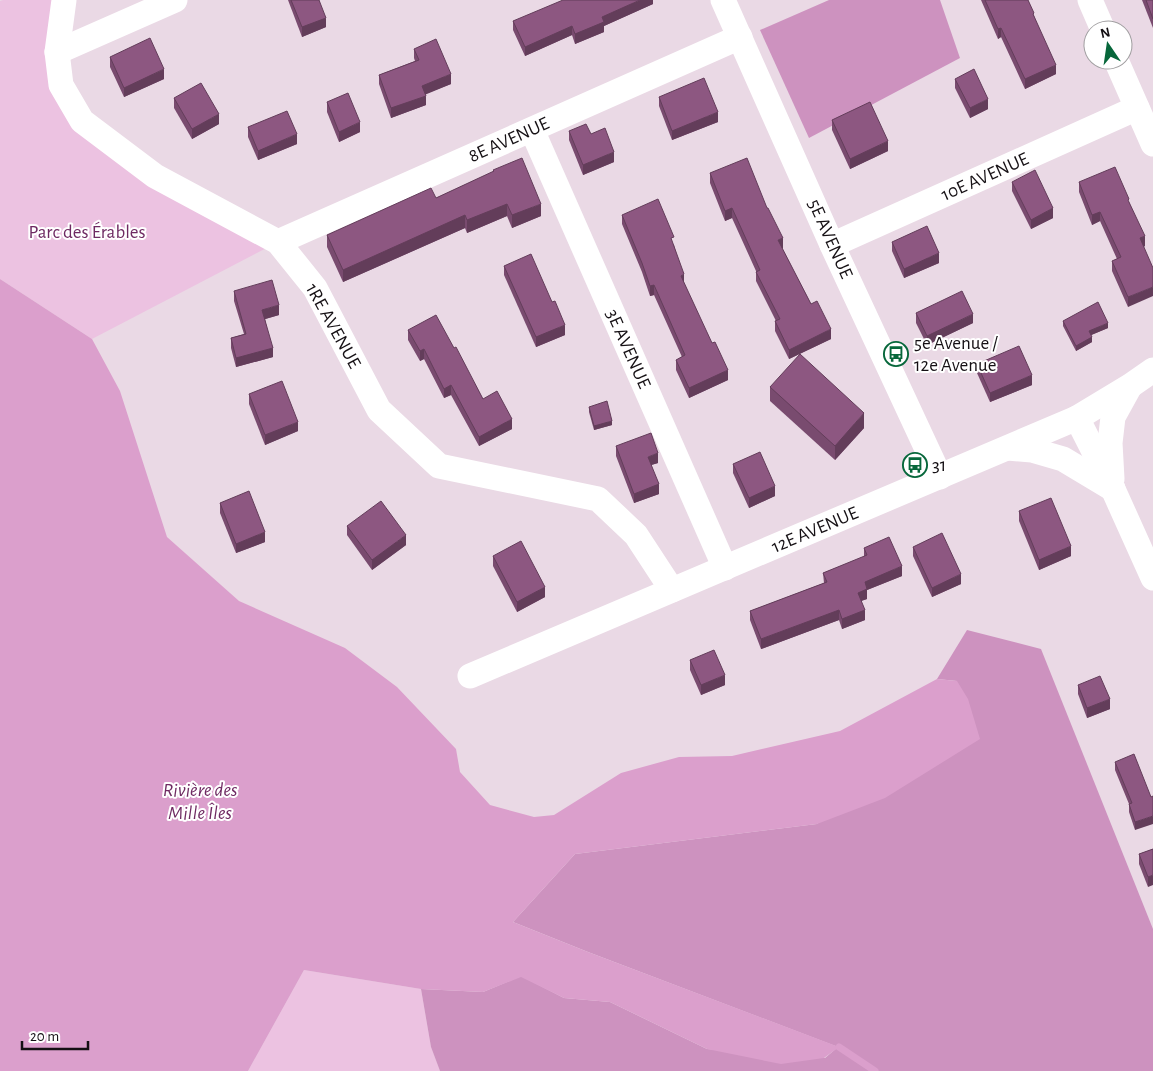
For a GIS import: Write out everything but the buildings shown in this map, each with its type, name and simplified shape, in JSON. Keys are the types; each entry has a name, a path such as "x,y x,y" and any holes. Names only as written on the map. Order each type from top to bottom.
{"street":[{"name":"1RE AVENUE","path":"64,0 57,52 61,85 82,121 155,176 278,242 315,288 378,410 439,466 598,499 636,535 672,590"},
{"path":"57,52 175,0"},
{"name":"5E AVENUE","path":"723,0 832,245 940,477"},
{"path":"1090,0 1099,20"},
{"name":"8E AVENUE","path":"278,242 740,37"},
{"path":"1120,70 1153,144"},
{"name":"10E AVENUE","path":"832,245 1137,108"},
{"name":"3E AVENUE","path":"532,130 725,568"},
{"name":"12E AVENUE","path":"470,676 1077,418 1153,370"},
{"path":"1113,489 1110,443 1113,417 1130,386"},
{"path":"1077,418 1113,489 1153,578"},
{"path":"1008,448 1032,450 1064,459 1113,489"}],"green space":[{"name":"Parc des Érables","path":"64,0 57,52 82,121 278,242 92,339 0,279 0,1"},
{"path":"304,970 421,989 431,1047 440,1071 248,1071"}],"shaded area":[{"path":"829,0 940,0 960,58 809,138 760,30"},
{"path":"967,630 1041,649 1153,929 1153,1071 440,1071 431,1047 421,989 483,992 521,976 564,998 610,1002 707,1049 825,1058 838,1047 513,922 575,854 817,824 957,681 937,679"}],"water":[{"name":"Rivière des Mille Îles","path":"0,279 92,339 120,391 167,537 239,601 345,648 397,687 456,749 460,772 490,805 534,817 554,815 621,773 679,757 732,756 840,731 937,679 957,681 968,699 980,739 885,798 817,824 575,854 513,922 839,1047 824,1058 781,1064 707,1049 610,1002 564,998 521,977 483,992 421,989 304,970 248,1071 0,1071"}],"waterway":[{"path":"839,1047 875,1071"}],"place":[{"name":"5e Avenue / 12e Avenue","path":"896,354"},
{"name":"31","path":"915,465"}]}
